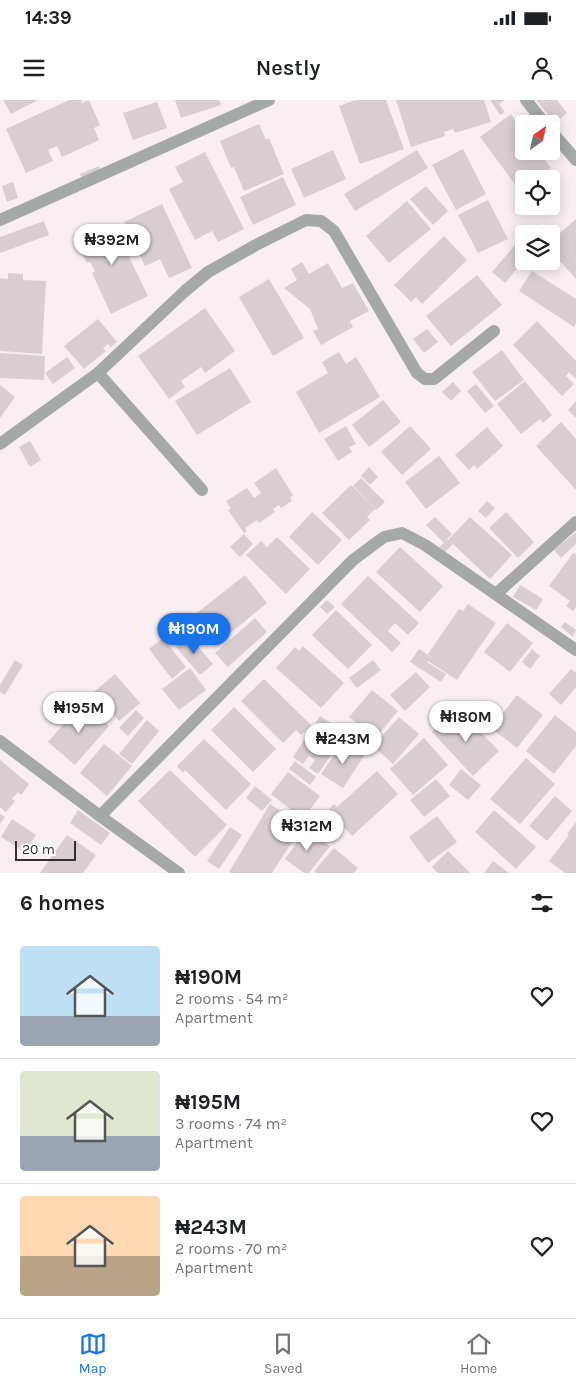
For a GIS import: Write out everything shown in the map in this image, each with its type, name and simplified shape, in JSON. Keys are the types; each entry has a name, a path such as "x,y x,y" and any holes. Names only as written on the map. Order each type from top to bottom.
{"street":[{"path":"0,220 269,100"},
{"path":"526,100 538,115"},
{"path":"560,141 576,160"},
{"path":"0,444 98,373 185,291 208,272 306,220 320,221 334,231 417,373 425,379 434,379 494,331"},
{"path":"98,373 202,490"},
{"path":"496,594 576,522"},
{"path":"100,816 353,560 384,537 402,533 425,545 576,650"},
{"path":"0,740 179,873"}],"building":[{"path":"3,100 38,100 11,114"},
{"path":"69,100 81,100 82,103 89,100 100,125 94,128 99,140 62,157 57,146 48,150 53,161 26,173 6,129"},
{"path":"175,100 219,100 221,105 181,118"},
{"path":"356,100 386,100 404,149 360,164 339,106"},
{"path":"396,100 484,100 491,122 455,133 453,129 444,132 445,136 411,147"},
{"path":"490,100 505,100 499,104 505,112 500,115"},
{"path":"536,100 557,100 567,113 560,119 560,115 548,115"},
{"path":"157,102 167,128 133,140 123,113"},
{"path":"511,114 515,120 515,160 545,160 551,168 548,170 515,170 515,184 480,137"},
{"path":"259,124 266,140 269,138 284,174 244,191 234,167 231,168 220,141"},
{"path":"463,149 486,194 456,210 432,165"},
{"path":"333,150 346,179 304,198 291,169"},
{"path":"417,150 428,168 355,211 344,194"},
{"path":"205,152 244,229 218,242 212,231 195,240 169,189 183,182 175,167"},
{"path":"99,166 102,173 83,181 80,174"},
{"path":"283,177 296,205 253,225 240,197"},
{"path":"13,182 18,198 7,202 2,186"},
{"path":"426,186 448,211 433,225 410,199"},
{"path":"488,200 508,239 478,253 458,215"},
{"path":"407,201 431,229 389,263 366,236"},
{"path":"162,204 192,268 169,278 160,259 145,266 124,222"},
{"path":"576,219 576,279 560,261 560,233"},
{"path":"44,221 49,235 0,253 0,237"},
{"path":"97,224 101,232 118,224 132,255 129,257 148,296 111,314 92,273 95,271 90,262 87,263 73,235"},
{"path":"444,236 467,260 422,304 416,297 411,302 394,285"},
{"path":"515,245 516,270 505,283 492,272"},
{"path":"302,262 309,274 328,263 342,288 353,283 369,311 350,321 353,327 321,345 313,331 318,329 310,309 284,288 297,280 291,269"},
{"path":"532,271 576,299 576,323 574,327 519,291"},
{"path":"8,273 23,274 23,280 46,281 42,354 0,351 0,278 8,279"},
{"path":"477,275 502,305 451,346 426,316"},
{"path":"269,279 304,338 273,356 239,297"},
{"path":"205,308 235,351 205,373 201,367 181,381 185,387 169,399 138,356"},
{"path":"98,319 117,342 111,347 108,344 103,348 106,351 84,369 64,346"},
{"path":"537,321 576,361 576,379 569,372 566,376 574,384 562,396 513,345"},
{"path":"427,329 438,342 424,353 413,339"},
{"path":"502,350 524,380 495,401 472,372"},
{"path":"339,352 346,364 356,357 380,397 319,433 296,392 328,373 322,362"},
{"path":"0,353 45,356 44,380 0,378"},
{"path":"67,357 75,368 53,384 45,373"},
{"path":"230,368 251,402 197,435 175,401"},
{"path":"525,381 552,415 543,423 540,419 521,434 497,404"},
{"path":"453,382 461,391 451,401 442,392"},
{"path":"476,384 494,406 485,413 467,391"},
{"path":"0,385 15,397 0,418"},
{"path":"383,400 401,422 369,447 352,425"},
{"path":"576,401 576,418 568,410"},
{"path":"561,422 576,439 576,490 536,446"},
{"path":"346,426 356,444 349,447 352,452 338,461 324,439"},
{"path":"410,426 431,449 402,475 381,452"},
{"path":"487,427 503,446 477,469 474,465 469,470 455,455"},
{"path":"30,441 41,460 30,467 19,447"},
{"path":"439,456 460,483 426,509 405,482"},
{"path":"369,467 378,477 370,485 361,476"},
{"path":"276,468 293,495 290,498 292,501 281,508 279,505 273,509 275,512 259,523 257,520 245,528 247,531 244,533 228,510 231,508 226,501 247,488 254,498 261,493 254,483"},
{"path":"361,478 385,502 376,510 353,486"},
{"path":"351,485 375,509 367,517 370,520 349,540 322,513"},
{"path":"487,501 495,508 486,518 478,511"},
{"path":"312,512 342,540 318,565 289,537"},
{"path":"506,512 534,542 518,558 489,528"},
{"path":"435,517 452,534 448,540 470,517 512,555 490,579 453,544 445,552 439,547 444,543 426,525"},
{"path":"576,532 576,544 561,558 554,550"},
{"path":"244,534 253,544 240,557 230,547"},
{"path":"277,537 310,569 286,594 246,555 261,541 267,547"},
{"path":"400,547 443,586 420,612 376,572"},
{"path":"573,553 576,554 576,607 573,611 566,606 570,601 549,586"},
{"path":"245,575 267,603 216,645 193,616"},
{"path":"368,576 419,623 408,635 395,623 388,631 401,643 392,652 341,604"},
{"path":"520,585 543,599 536,610 513,597"},
{"path":"327,600 335,607 327,614 320,607"},
{"path":"468,604 496,623 457,680 427,662 446,674 441,682 410,662 419,649 433,658 428,654 459,609 463,611"},
{"path":"336,610 372,645 348,669 312,635"},
{"path":"255,618 267,632 228,667 215,653"},
{"path":"565,622 576,630 573,637 561,627"},
{"path":"507,623 533,643 510,672 484,652"},
{"path":"189,636 213,664 200,675 176,647"},
{"path":"163,638 186,667 172,679 149,649"},
{"path":"303,646 344,683 321,708 276,668 295,647 299,651"},
{"path":"532,649 540,656 530,669 522,662"},
{"path":"15,660 23,665 5,695 0,692 0,685"},
{"path":"373,660 381,670 357,688 349,678"},
{"path":"190,668 206,690 179,710 162,689"},
{"path":"571,669 576,673 576,687 561,705 549,694"},
{"path":"416,672 430,687 405,711 390,695"},
{"path":"115,674 140,703 119,721 94,692"},
{"path":"264,679 311,725 301,735 296,730 283,743 241,701"},
{"path":"372,690 398,711 373,741 362,731 364,729 349,717"},
{"path":"517,695 543,715 517,748 491,728"},
{"path":"82,703 109,726 75,765 48,742"},
{"path":"234,707 276,749 253,772 211,730"},
{"path":"457,708 499,751 473,776 432,732 442,722 450,730 457,724 449,716"},
{"path":"136,710 144,718 128,736 119,728"},
{"path":"555,715 576,732 576,746 554,774 526,751"},
{"path":"320,716 346,733 318,774 309,768 315,760 309,756 303,764 293,757"},
{"path":"399,717 419,734 393,764 373,746"},
{"path":"147,720 159,731 132,764 119,754"},
{"path":"424,738 448,765 413,795 390,769"},
{"path":"204,739 251,784 226,810 185,770 183,773 177,766"},
{"path":"343,742 364,756 343,788 321,774"},
{"path":"104,744 132,766 107,796 80,773"},
{"path":"526,758 555,784 520,824 490,799"},
{"path":"0,760 29,784 21,795 18,792 12,799 15,801 6,812 0,807"},
{"path":"295,761 316,777 310,785 289,769"},
{"path":"461,769 481,785 468,800 449,785"},
{"path":"170,770 227,825 195,857 138,801"},
{"path":"377,771 398,794 352,836 328,810 334,804 337,807"},
{"path":"288,772 320,796 303,819 271,794"},
{"path":"436,779 450,796 424,817 410,800"},
{"path":"255,786 272,800 262,811 246,798"},
{"path":"555,796 572,811 547,841 529,826"},
{"path":"270,804 303,825 272,873 229,872"},
{"path":"78,810 110,833 101,845 70,823"},
{"path":"494,810 536,847 516,869 475,832"},
{"path":"0,814 5,817 0,824"},
{"path":"437,816 457,842 428,863 409,837"},
{"path":"12,819 36,835 25,852 1,837"},
{"path":"576,822 576,873 565,873 549,861 569,835 567,834"},
{"path":"230,827 242,835 219,869 207,861"},
{"path":"307,829 330,846 309,873 304,873 285,859"},
{"path":"67,835 96,855 83,873 40,873"},
{"path":"334,848 358,868 354,873 316,873 314,871"},
{"path":"448,851 470,873 438,873 432,867"},
{"path":"493,861 509,873 484,873"}]}
